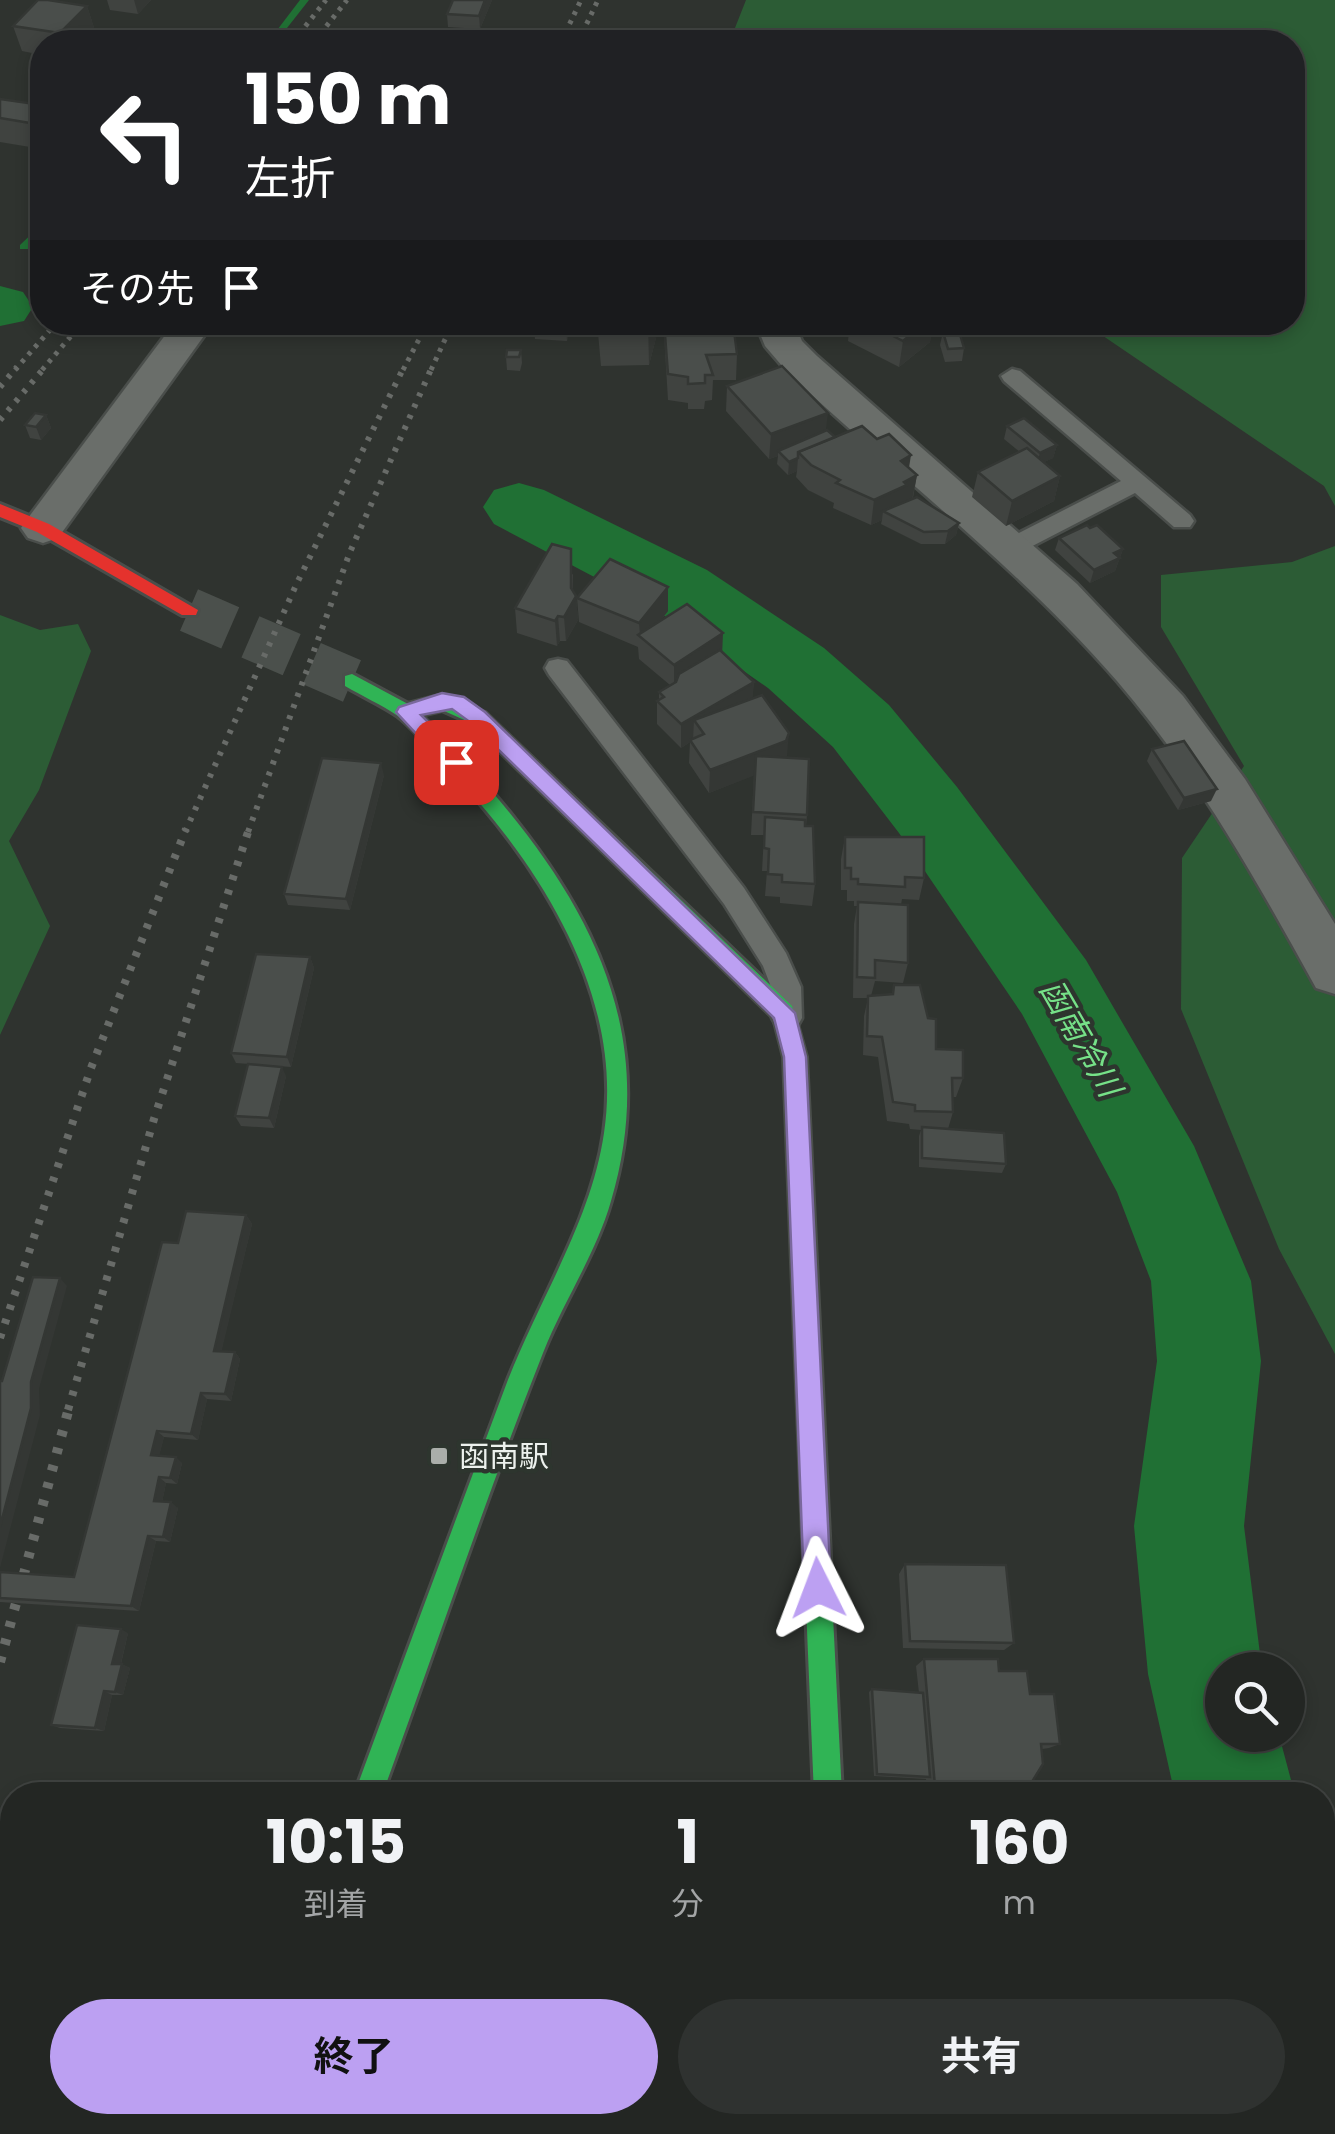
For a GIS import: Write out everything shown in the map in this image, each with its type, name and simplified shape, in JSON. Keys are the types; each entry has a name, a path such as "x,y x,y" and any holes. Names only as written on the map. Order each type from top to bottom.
{"street":[{"path":"43,528 185,335"},
{"path":"780,335 803,365 1099,632 1202,754 1244,812 1335,972"},
{"path":"0,510 43,528 189,610"},
{"path":"352,681 406,712 480,788 529,849 572,923 609,1009 617,1060 616,1131 599,1204 532,1348 372,1782"},
{"path":"406,712 442,700 457,702 478,718 784,1013 795,1057 827,1782"}],"lane":[{"path":"1012,376 1182,520"},
{"path":"1009,548 1136,483"},
{"path":"558,668 692,838 776,960 786,987 787,1021"}],"green space":[{"path":"746,0 1335,0 1335,506 1324,486 1102,335 1305,335 1305,30 734,30"},
{"path":"1335,546 1335,1354 1279,1249 1181,1009 1182,858 1244,766 1161,627 1161,575 1292,562"},
{"path":"0,615 40,630 78,624 91,651 39,790 9,841 50,926 0,1035"}],"building":[{"path":"38,0 87,6 63,30 13,26"},
{"path":"453,0 485,0 479,16 447,14"},
{"path":"0,99 30,103 30,123 0,118"},
{"path":"665,335 735,335 737,354 706,355 713,375 705,375 705,383 688,384 688,377 668,374"},
{"path":"944,335 960,335 964,348 948,349"},
{"path":"507,350 521,350 519,357 506,357"},
{"path":"782,366 828,413 771,434 727,386"},
{"path":"35,413 46,415 36,427 25,425"},
{"path":"1024,418 1057,445 1040,453 1007,426"},
{"path":"862,426 877,439 889,434 911,455 901,461 917,475 904,482 907,485 874,500 836,483 840,480 811,465 798,452"},
{"path":"827,430 835,437 798,452 798,458 789,462 778,451"},
{"path":"1027,448 1060,476 1012,501 978,472"},
{"path":"917,497 959,523 948,531 924,532 883,511"},
{"path":"1087,525 1097,525 1123,549 1114,553 1120,558 1094,570 1059,538"},
{"path":"552,544 571,549 571,588 576,596 564,617 558,616 555,621 515,608"},
{"path":"610,559 668,587 639,623 577,598"},
{"path":"687,604 723,633 674,665 638,635"},
{"path":"720,650 754,682 681,724 657,701 664,697 659,692 676,682 679,674"},
{"path":"762,695 789,733 786,741 710,770 690,740 704,734 694,720"},
{"path":"1184,741 1217,789 1184,798 1152,749"},
{"path":"756,756 809,759 807,815 753,812"},
{"path":"322,758 381,763 346,899 284,894"},
{"path":"765,817 805,820 805,826 813,826 815,884 782,882 782,875 768,874"},
{"path":"845,837 924,837 924,878 905,877 905,887 858,884 858,879 851,879 851,868 845,868"},
{"path":"858,902 908,905 908,963 875,960 875,978 857,977"},
{"path":"256,954 310,957 287,1057 231,1053"},
{"path":"894,985 920,985 928,1018 936,1019 936,1049 963,1050 963,1078 952,1078 953,1112 915,1111 915,1105 893,1102 882,1037 867,1036 868,996 893,994"},
{"path":"248,1064 282,1067 269,1118 235,1116"},
{"path":"922,1127 1004,1133 1006,1164 922,1158"},
{"path":"186,1211 246,1215 214,1351 235,1352 225,1394 201,1393 191,1434 157,1431 151,1455 176,1457 170,1478 159,1477 154,1501 171,1502 163,1537 148,1536 131,1606 0,1598 0,1572 74,1577 162,1242 178,1243"},
{"path":"33,1277 60,1278 31,1382 31,1408 0,1527 0,1381"},
{"path":"905,1564 1006,1565 1014,1643 910,1641"},
{"path":"77,1625 121,1629 112,1664 122,1664 115,1692 104,1691 95,1728 51,1725"},
{"path":"924,1659 998,1659 999,1671 1027,1671 1030,1694 1054,1694 1060,1744 1041,1744 1043,1764 1032,1782 935,1782"},
{"path":"872,1689 923,1693 930,1777 877,1774"}],"waterway":[{"path":"281,30 305,0"},
{"path":"24,247 30,240"},
{"name":"函南冷川","path":"519,507 680,589 796,668 861,726 928,810 1054,987 1160,1177 1201,1281 1209,1361 1189,1526 1205,1674 1232,1782"}],"tunnel":[{"path":"189,610 352,681"}],"railway":[{"path":"302,30 326,0"},
{"path":"323,30 347,0"},
{"path":"567,30 581,0"},
{"path":"584,30 598,0"},
{"path":"15,370 46,335"},
{"path":"42,370 72,335"},
{"path":"403,370 421,335"},
{"path":"431,370 447,335"},
{"path":"0,387 17,367"},
{"path":"0,420 45,367"},
{"path":"185,832 297,583 404,367"},
{"path":"248,832 350,552 432,367"},
{"path":"0,1338 91,1068 186,829"},
{"path":"68,1410 154,1119 248,832"},
{"path":"0,1662 69,1408"}],"traffic: fast":[{"path":"352,681 406,712 480,788 529,849 572,923 609,1009 617,1060 616,1131 599,1204 532,1349 373,1782"},
{"path":"406,712 443,702 478,718 784,1013 795,1057 804,1262"},
{"path":"816,1536 827,1782"}],"traffic: jam":[{"path":"0,510 43,528 189,610"},
{"path":"804,1262 816,1536"}],"place":[{"name":"函南駅","path":"439,1456"}],"route":[{"path":"456,762 406,712 442,700 457,702 478,718 784,1013 795,1057 818,1588"}]}
